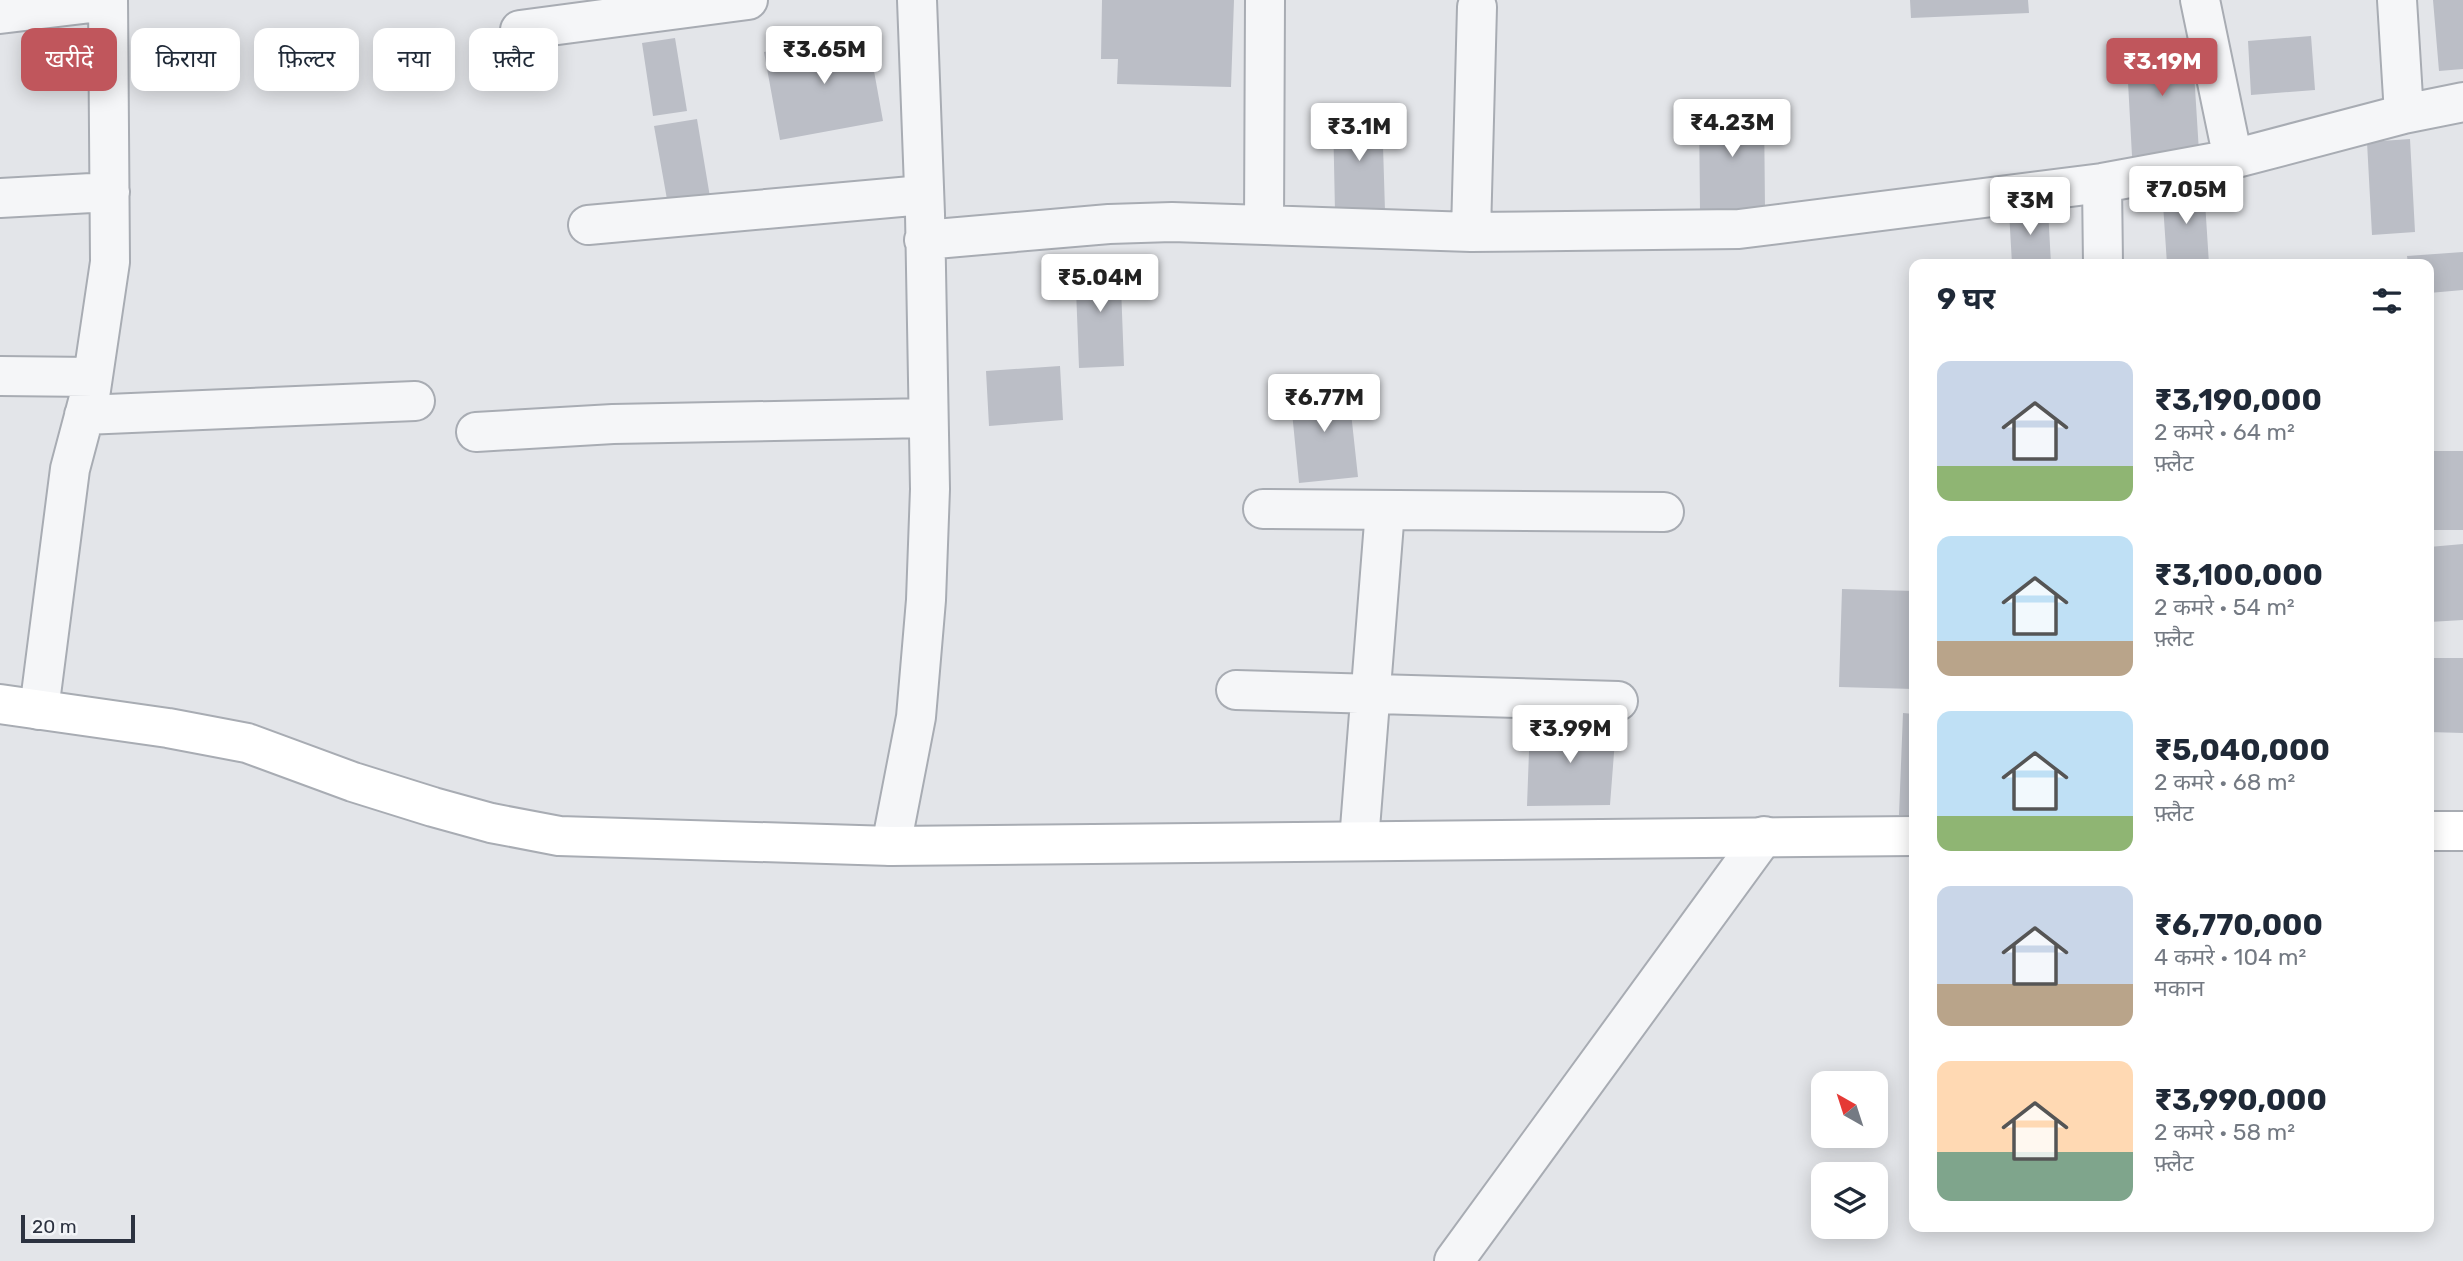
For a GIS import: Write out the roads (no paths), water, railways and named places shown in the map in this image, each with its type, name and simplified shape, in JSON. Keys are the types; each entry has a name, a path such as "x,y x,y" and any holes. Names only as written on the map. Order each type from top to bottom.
{"street":[{"path":"535,28 748,0"},
{"path":"891,846 916,717 930,489 917,0"},
{"path":"1264,225 1265,0"},
{"path":"2200,0 2233,159"},
{"path":"2397,0 2404,114"},
{"path":"0,13 108,1 110,262 93,377 70,469 39,710"},
{"path":"1471,232 1477,7"},
{"path":"924,240 1109,224 1172,222 1471,232 1739,229 2102,183 2233,159 2404,114 2463,102"},
{"path":"2102,183 2103,259"},
{"path":"0,198 110,192"},
{"path":"588,225 923,195"},
{"path":"0,376 93,377"},
{"path":"84,415 415,401"},
{"path":"476,432 613,424 928,418"},
{"path":"1263,509 1664,512"},
{"path":"1359,841 1384,510"},
{"path":"1236,690 1618,701"},
{"path":"0,704 168,728 247,743 353,782 433,807 491,823 559,835 891,846 1909,836"},
{"path":"2434,831 2463,831"},
{"path":"1454,1261 1764,836"}]}
